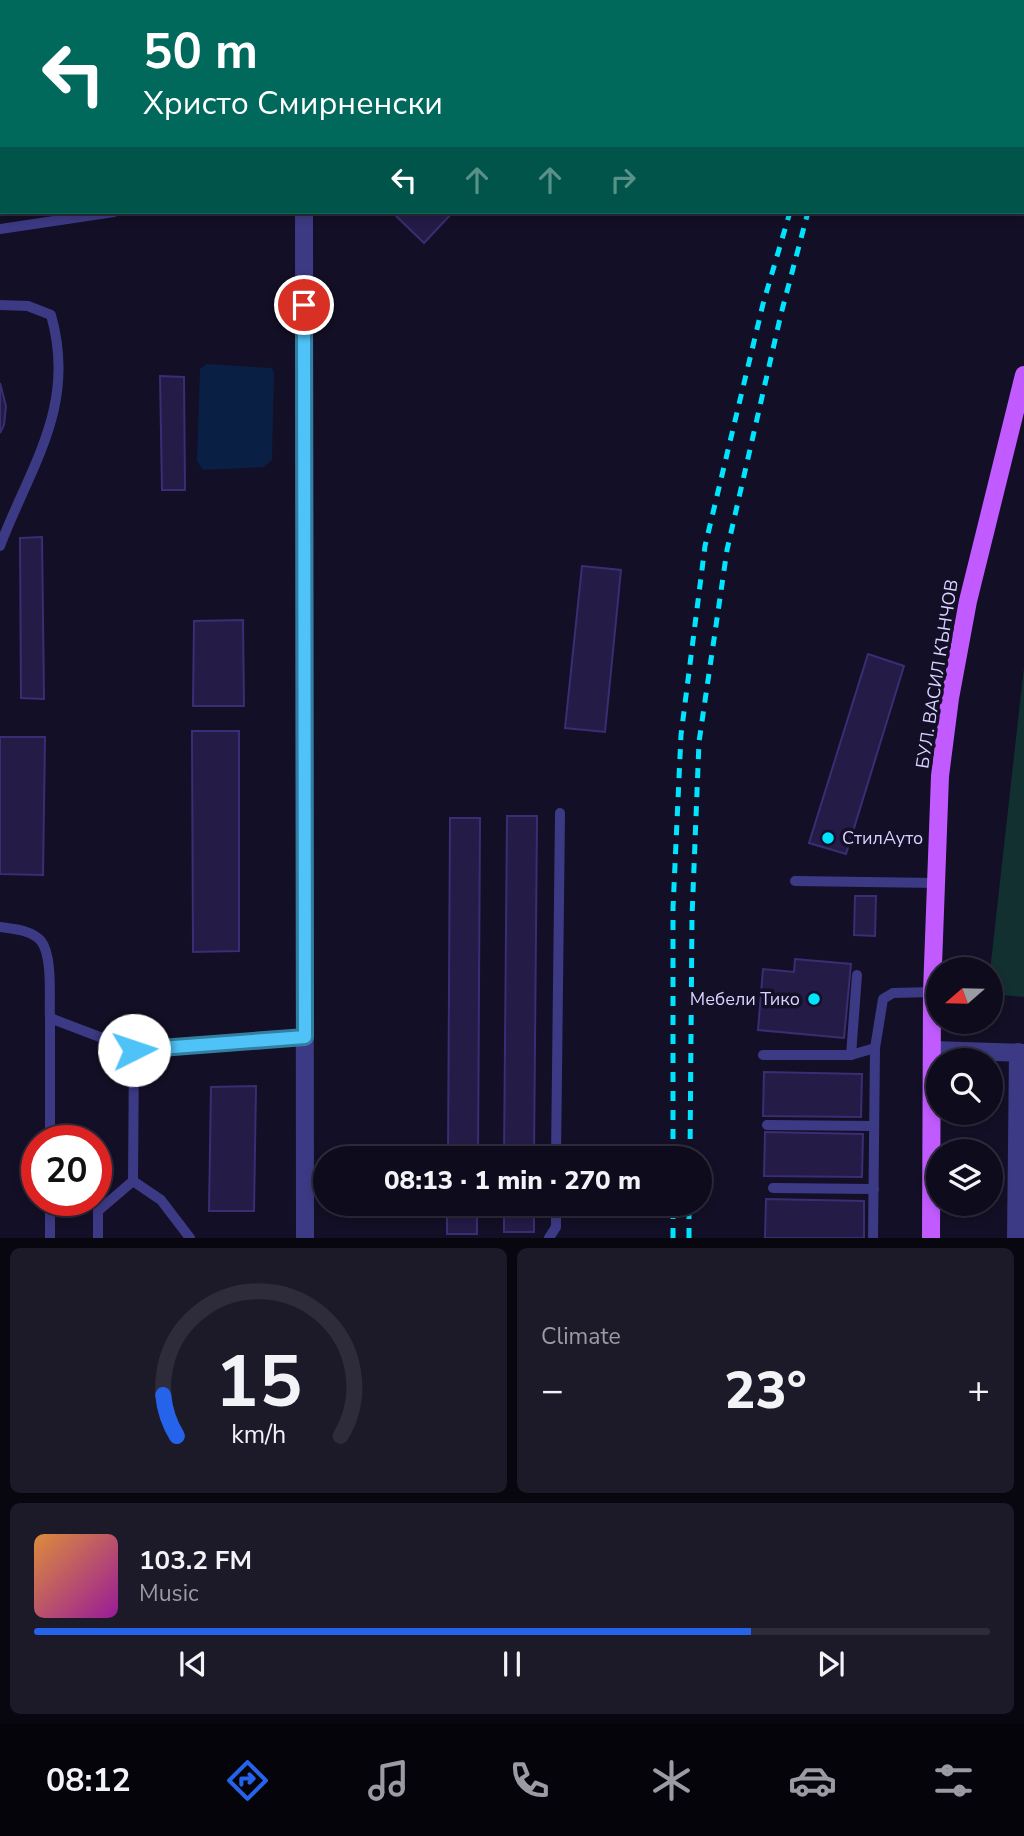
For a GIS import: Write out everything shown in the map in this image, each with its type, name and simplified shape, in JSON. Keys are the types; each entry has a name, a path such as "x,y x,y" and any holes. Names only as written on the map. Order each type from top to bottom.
{"main road":[{"name":"БУЛ. ВАСИЛ КЪНЧОВ","path":"934,957 940,776 950,698 968,601 1024,375"},
{"name":"БУЛ. ВАСИЛ КЪНЧОВ","path":"930,1237 932,1125"}],"street":[{"path":"304,214 305,1237"},
{"path":"1003,1052 1021,1052 1016,1237"}],"lane":[{"path":"0,229 101,214"},
{"path":"0,305 28,306 51,315 57,336 59,369 56,408 47,437 0,546"},
{"path":"556,1146 560,813"},
{"path":"795,881 937,883"},
{"path":"0,927 22,930 41,941 48,960 50,1125"},
{"path":"851,1055 857,975"},
{"path":"873,1237 875,1048 883,999 887,995 926,992"},
{"path":"50,1018 134,1050 305,1037"},
{"path":"763,1055 851,1055 875,1048"},
{"path":"98,1237 98,1211 133,1181 134,1050"},
{"path":"767,1125 874,1126"},
{"path":"133,1181 161,1200 190,1237"},
{"path":"773,1188 874,1189"},
{"path":"50,1216 50,1237"},
{"path":"549,1237 556,1227 556,1216"}],"green space":[{"path":"1024,667 1024,997 1003,995 1003,957 992,957"}],"water":[{"path":"207,364 272,368 272,460 264,467 203,470 197,461 200,369"}],"building":[{"path":"394,214 451,214 424,243"},
{"path":"160,376 184,377 185,490 162,490"},
{"path":"0,383 6,406 4,425 0,433"},
{"path":"42,537 44,699 21,698 20,538"},
{"path":"582,566 621,570 605,732 565,728"},
{"path":"243,620 244,706 193,706 194,621"},
{"path":"868,654 904,666 846,854 809,843"},
{"path":"192,731 239,731 239,951 193,952"},
{"path":"0,737 45,737 43,875 0,874"},
{"path":"507,816 537,816 534,1146 504,1146"},
{"path":"450,818 480,818 478,1146 448,1146"},
{"path":"855,896 876,896 875,936 854,935"},
{"path":"795,959 851,964 844,1038 758,1030 763,969 794,972"},
{"path":"764,1072 862,1074 861,1117 763,1116"},
{"path":"256,1086 254,1211 209,1211 211,1087"},
{"path":"765,1132 863,1134 862,1177 764,1176"},
{"path":"766,1199 864,1201 864,1238 765,1238"},
{"path":"447,1216 477,1216 477,1234 447,1234"},
{"path":"504,1216 534,1216 534,1232 504,1232"}],"railway":[{"path":"673,1146 673,908 681,735 705,546 763,304 789,214"},
{"path":"690,1146 692,917 699,742 727,550 781,314 807,214"},
{"path":"673,1216 673,1238"},
{"path":"689,1216 689,1238"}],"place":[{"name":"СтилАуто","path":"828,838"},
{"name":"Мебели Тико","path":"814,999"}],"route":[{"path":"134,1050 305,1037 304,305"}]}
